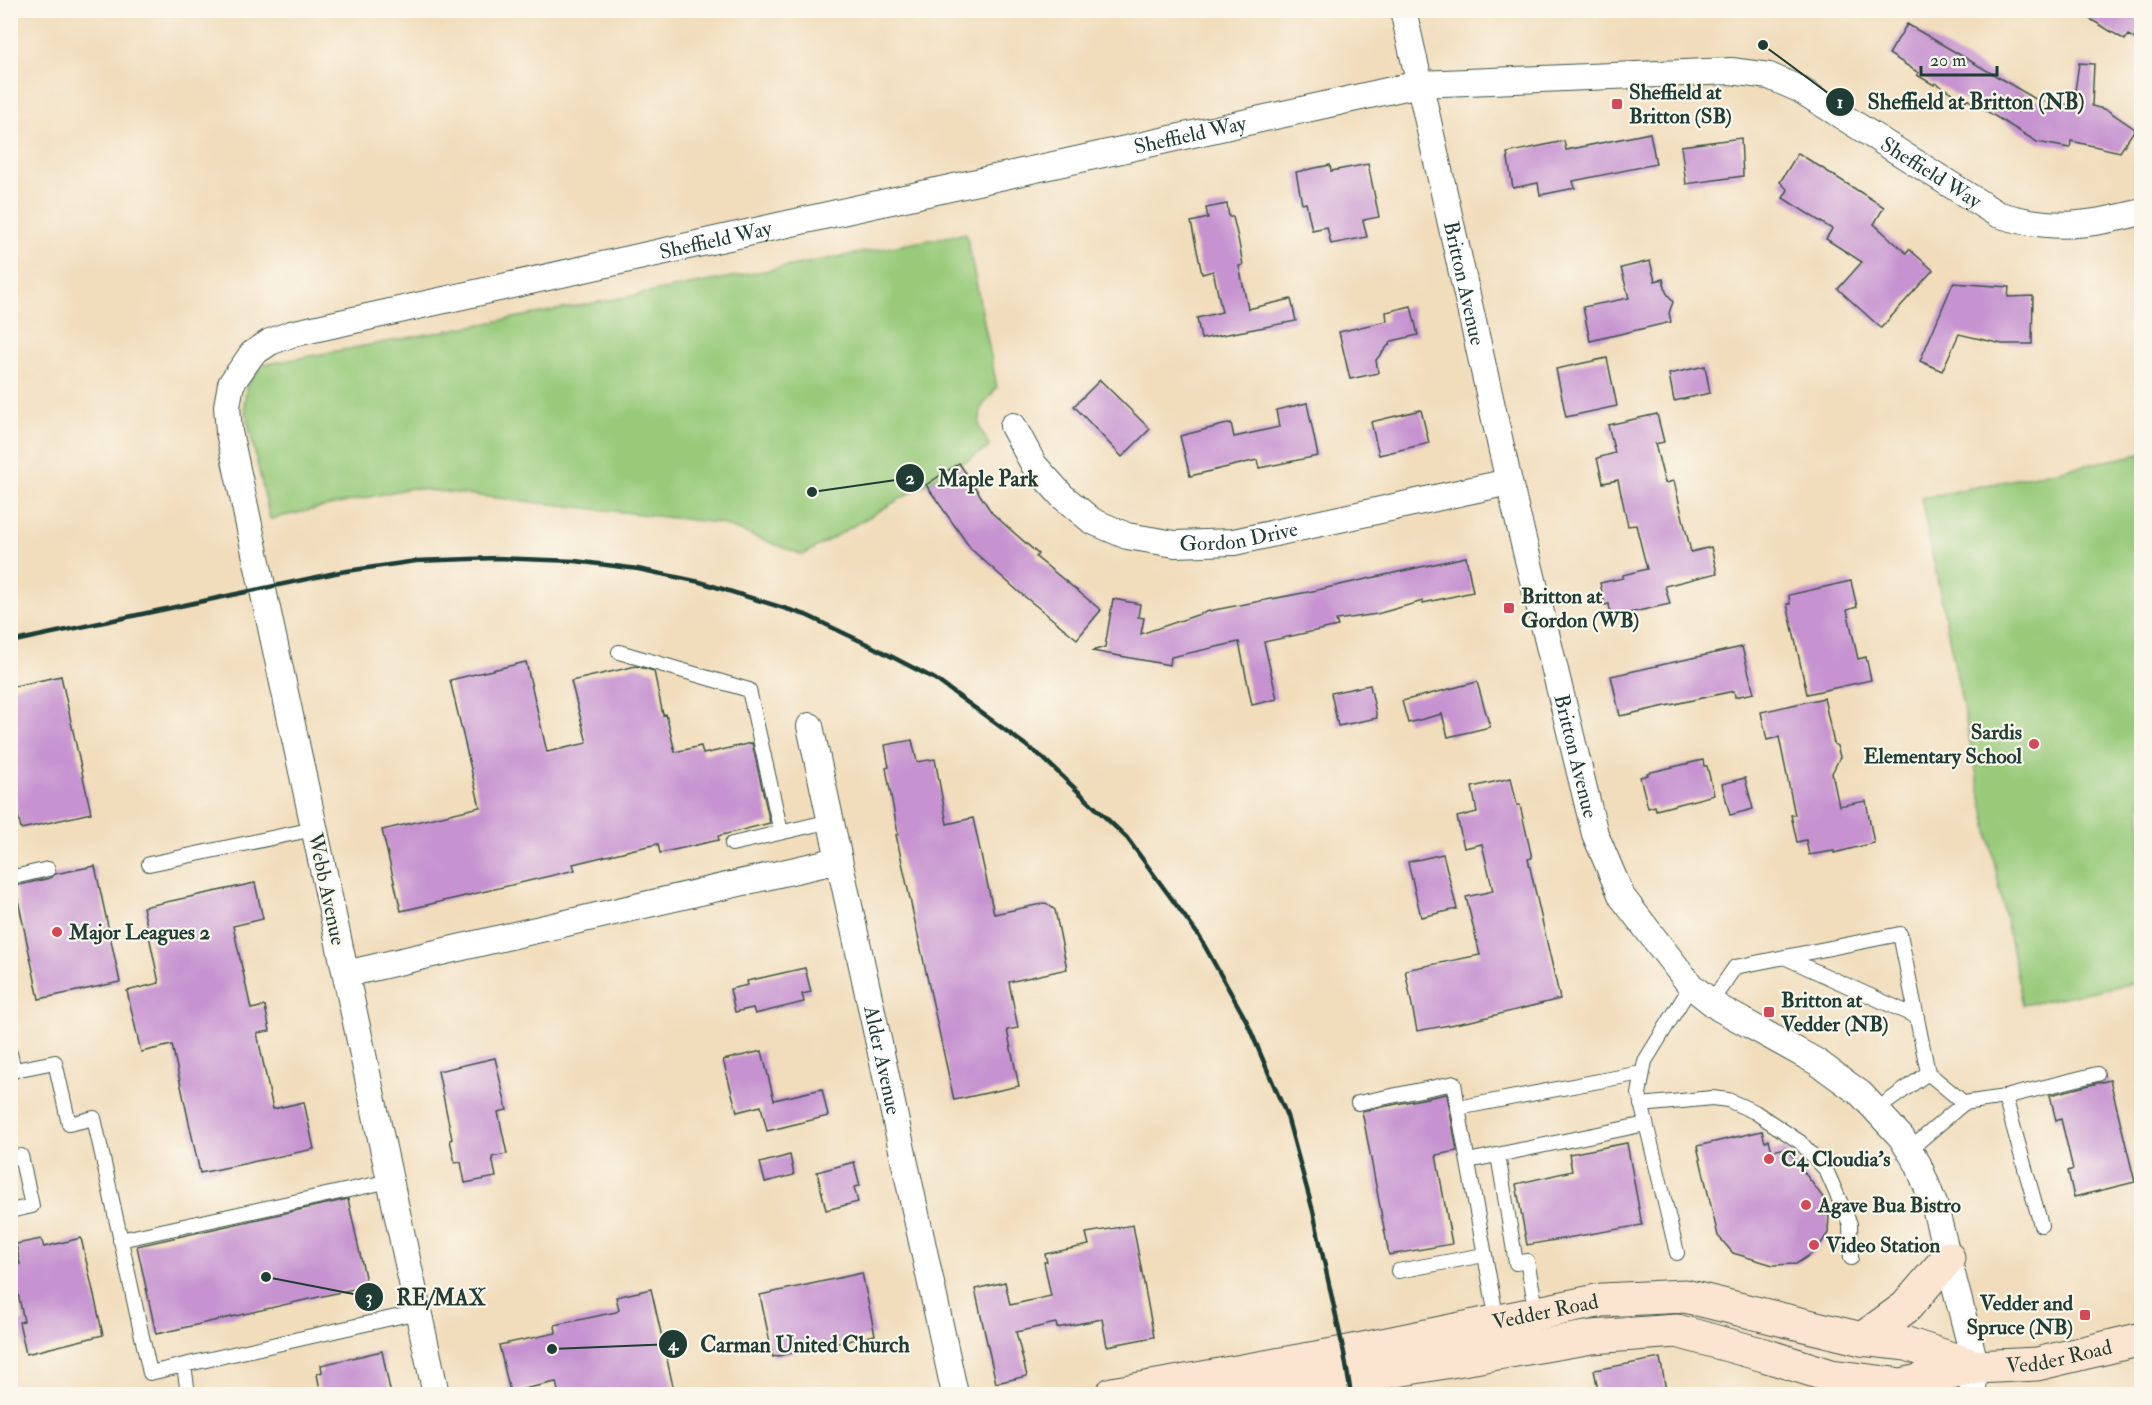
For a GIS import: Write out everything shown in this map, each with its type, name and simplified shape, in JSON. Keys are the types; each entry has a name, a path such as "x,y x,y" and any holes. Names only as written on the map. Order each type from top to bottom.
{"main road":[{"path":"1862,1339 1906,1307 1948,1258"},
{"name":"Vedder Road","path":"1129,1393 1344,1353 1602,1300 1685,1296 1862,1339 1907,1344 1974,1381"},
{"name":"Vedder Road","path":"1255,1395 1592,1337 1677,1331 1832,1376 1902,1385 1974,1381 2142,1339"}],"street":[{"name":"Britton Avenue","path":"1403,10 1509,482 1595,834 1622,897 1690,986 1711,1002 1817,1062 1861,1094 1901,1137 1918,1164 1934,1204 1974,1381"},
{"name":"Sheffield Way","path":"231,384 252,354 270,342 291,334 1419,84 1731,70 1769,76 1799,89 1997,214 2023,222 2062,226 2102,222 2142,212"},
{"name":"Webb Avenue","path":"231,384 226,406 229,432 436,1395"},
{"name":"Gordon Drive","path":"1013,426 1034,465 1062,496 1092,521 1127,536 1175,544 1234,542 1509,482"},
{"name":"Alder Avenue","path":"810,726 955,1395"},
{"path":"346,975 839,860"}],"lane":[{"path":"619,652 749,690 781,832"},
{"path":"732,844 831,821"},
{"path":"148,864 314,829"},
{"path":"10,878 48,869"},
{"path":"1711,1002 1735,967 1900,934 1928,1073 1964,1103"},
{"path":"1784,957 1917,1017"},
{"path":"1677,1253 1638,1094 1645,1060 1690,986"},
{"path":"10,1053 13,1071 55,1062 69,1124 93,1118 150,1373 418,1312"},
{"path":"1458,1108 1641,1073"},
{"path":"1876,1110 1928,1073"},
{"path":"1909,1150 1964,1103 2005,1096 2097,1074"},
{"path":"1358,1103 1454,1083 1497,1322"},
{"path":"2005,1096 2041,1225"},
{"path":"1641,1105 1712,1098 1728,1101 1755,1112 1800,1142 1826,1170 1850,1224 1851,1258"},
{"path":"1468,1161 1646,1124"},
{"path":"1498,1155 1516,1263 1527,1261 1537,1313"},
{"path":"10,1158 21,1156 32,1206 10,1211"},
{"path":"120,1240 390,1181"},
{"path":"1398,1271 1484,1255"},
{"path":"184,1365 188,1395"}],"green space":[{"path":"966,233 997,387 981,408 979,426 990,447 803,555 719,523 410,488 270,519 244,405 247,384 263,365"},
{"name":"Sardis Elementary School","path":"2141,454 2141,982 2023,1005 1921,498"}],"building":[{"path":"2075,10 2142,10 2142,43 2128,35 2125,40"},
{"path":"1907,24 2039,101 2073,105 2079,63 2094,64 2092,106 2107,110 2135,129 2120,152 2071,141 2070,148 2037,142 1967,99 1966,101 1917,75 1919,73 1889,54"},
{"path":"1650,133 1656,164 1573,181 1575,188 1540,195 1538,183 1513,188 1507,153 1564,141 1566,150"},
{"path":"1741,138 1743,176 1686,184 1681,146"},
{"path":"1798,153 1884,207 1874,224 1906,253 1909,249 1933,270 1881,328 1838,289 1862,262 1826,239 1832,229 1783,198 1788,190 1780,182"},
{"path":"1368,164 1379,217 1363,220 1367,237 1331,244 1327,227 1312,230 1306,203 1302,204 1296,172 1330,165 1331,171"},
{"path":"1227,204 1229,217 1233,217 1238,238 1243,265 1239,266 1248,309 1291,299 1296,321 1201,339 1197,318 1222,312 1213,271 1202,274 1191,222 1208,218 1206,208"},
{"path":"1650,261 1655,281 1663,279 1666,292 1673,302 1669,313 1671,322 1590,341 1583,307 1629,298 1621,268"},
{"path":"1953,283 2009,287 2008,297 2033,296 2032,344 2002,344 1959,334 1942,371 1920,361"},
{"path":"1411,306 1418,335 1392,341 1376,360 1378,373 1350,379 1339,332 1387,321 1386,312"},
{"path":"1607,358 1617,406 1566,417 1556,369"},
{"path":"1705,366 1710,393 1674,401 1669,374"},
{"path":"1100,380 1150,429 1122,457 1074,406"},
{"path":"1307,403 1318,456 1259,468 1257,460 1190,476 1180,436 1231,423 1234,437 1279,427 1276,410"},
{"path":"1421,410 1429,443 1379,455 1371,422"},
{"path":"1657,414 1664,442 1655,444 1665,483 1674,481 1691,552 1711,547 1717,573 1665,586 1670,604 1611,617 1609,604 1605,605 1600,583 1647,569 1636,525 1628,526 1618,480 1603,483 1597,458 1615,453 1608,425"},
{"path":"959,463 992,513 1038,554 1036,557 1101,610 1077,639 971,549 926,485"},
{"path":"1466,557 1473,592 1423,603 1423,601 1377,614 1336,620 1338,626 1264,642 1277,699 1252,705 1239,642 1171,657 1170,665 1092,651 1105,647 1113,599 1140,604 1138,617 1144,618 1141,634 1209,611"},
{"path":"1851,581 1857,607 1847,610 1858,659 1866,657 1871,680 1807,694 1787,604 1790,604 1789,595"},
{"path":"1742,647 1754,693 1735,697 1734,691 1620,716 1611,676"},
{"path":"526,662 547,752 587,743 571,681 636,666 654,671 663,715 666,714 675,752 701,746 703,754 752,743 770,823 718,836 719,840 660,853 658,844 635,849 573,864 575,870 401,911 382,830 480,807 450,680"},
{"path":"61,676 91,813 21,829 10,779 10,687"},
{"path":"1477,682 1490,727 1448,737 1442,714 1408,723 1402,701"},
{"path":"1370,685 1377,718 1338,726 1331,693"},
{"path":"1824,698 1834,744 1837,746 1840,757 1832,773 1839,806 1866,801 1874,843 1834,853 1834,851 1809,855 1806,840 1797,842 1791,815 1795,815 1779,737 1767,740 1761,712"},
{"path":"912,740 917,762 935,759 947,824 973,818 994,914 1046,903 1055,910 1067,969 1009,982 1018,1028 1007,1030 1019,1086 954,1100 896,835 898,834 886,768 889,767 885,745"},
{"path":"1703,760 1704,766 1707,766 1714,795 1656,810 1655,806 1648,808 1640,777 1648,775 1647,773"},
{"path":"1511,778 1517,805 1520,805 1532,858 1528,859 1560,999 1471,1021 1417,1031 1405,970 1480,955 1466,897 1493,891 1482,844 1464,848 1457,817 1477,812 1472,787"},
{"path":"1745,778 1753,809 1730,815 1722,784"},
{"path":"1443,854 1457,909 1421,917 1408,862"},
{"path":"95,866 120,982 39,999 15,886 50,878 55,874"},
{"path":"255,883 263,919 233,926 251,1009 265,1006 270,1031 257,1033 273,1109 304,1102 314,1149 200,1173 172,1045 141,1052 127,991 159,983 143,907"},
{"path":"805,968 811,992 802,994 804,1002 755,1014 753,1008 735,1012 730,989 748,985 747,981"},
{"path":"762,1051 774,1100 822,1089 828,1116 767,1131 761,1106 737,1112 723,1060"},
{"path":"495,1058 507,1110 498,1112 507,1154 492,1157 496,1177 465,1183 461,1162 455,1163 438,1071"},
{"path":"2110,1080 2135,1182 2074,1197 2068,1171 2073,1169 2061,1119 2056,1121 2050,1095"},
{"path":"1447,1094 1457,1151 1436,1155 1452,1244 1389,1255 1362,1111"},
{"path":"1762,1131 1765,1142 1769,1140 1772,1151 1786,1148 1825,1200 1829,1213 1828,1233 1816,1251 1796,1264 1773,1265 1733,1253 1718,1236 1697,1146"},
{"path":"1627,1143 1642,1225 1527,1245 1516,1184 1572,1171 1569,1154"},
{"path":"790,1155 794,1175 765,1182 760,1163"},
{"path":"854,1162 860,1186 854,1187 858,1202 826,1210 817,1172"},
{"path":"348,1199 367,1286 156,1334 137,1246"},
{"path":"1133,1225 1154,1337 1107,1346 1102,1319 1057,1328 1056,1323 1016,1332 1027,1376 996,1383 975,1289 1005,1282 1010,1305 1051,1296 1044,1262 1047,1262 1045,1254 1089,1245 1086,1233"},
{"path":"81,1238 103,1335 26,1354 19,1322 24,1321 12,1266 20,1264 16,1244 41,1239 44,1247"},
{"path":"862,1273 875,1335 773,1357 760,1295"},
{"path":"651,1289 675,1395 559,1395 556,1382 510,1392 499,1345 556,1333 555,1325 616,1312 619,1310 616,1297"},
{"path":"382,1351 391,1395 321,1395 317,1374 322,1372 321,1365"},
{"path":"1660,1358 1667,1395 1599,1395 1594,1370"}],"railway":[{"path":"10,642 340,572 416,561 496,558 575,561 638,569 700,582 806,615 935,679 1042,757 1127,838 1199,936 1246,1020 1287,1116 1313,1211 1351,1394"}],"place":[{"name":"Sheffield at Britton (NB)","path":"1763,45"},
{"name":"Sheffield at Britton (SB)","path":"1617,104"},
{"name":"Maple Park","path":"812,492"},
{"name":"Britton at Gordon (WB)","path":"1509,608"},
{"name":"Sardis Elementary School","path":"2034,744"},
{"name":"Major Leagues 2","path":"57,932"},
{"name":"Britton at Vedder (NB)","path":"1769,1012"},
{"name":"C4 Cloudia's","path":"1769,1159"},
{"name":"Agave Bua Bistro","path":"1806,1205"},
{"name":"Video Station","path":"1814,1245"},
{"name":"RE/MAX","path":"266,1277"},
{"name":"Vedder and Spruce (NB)","path":"2085,1315"},
{"name":"Carman United Church","path":"552,1349"}]}
